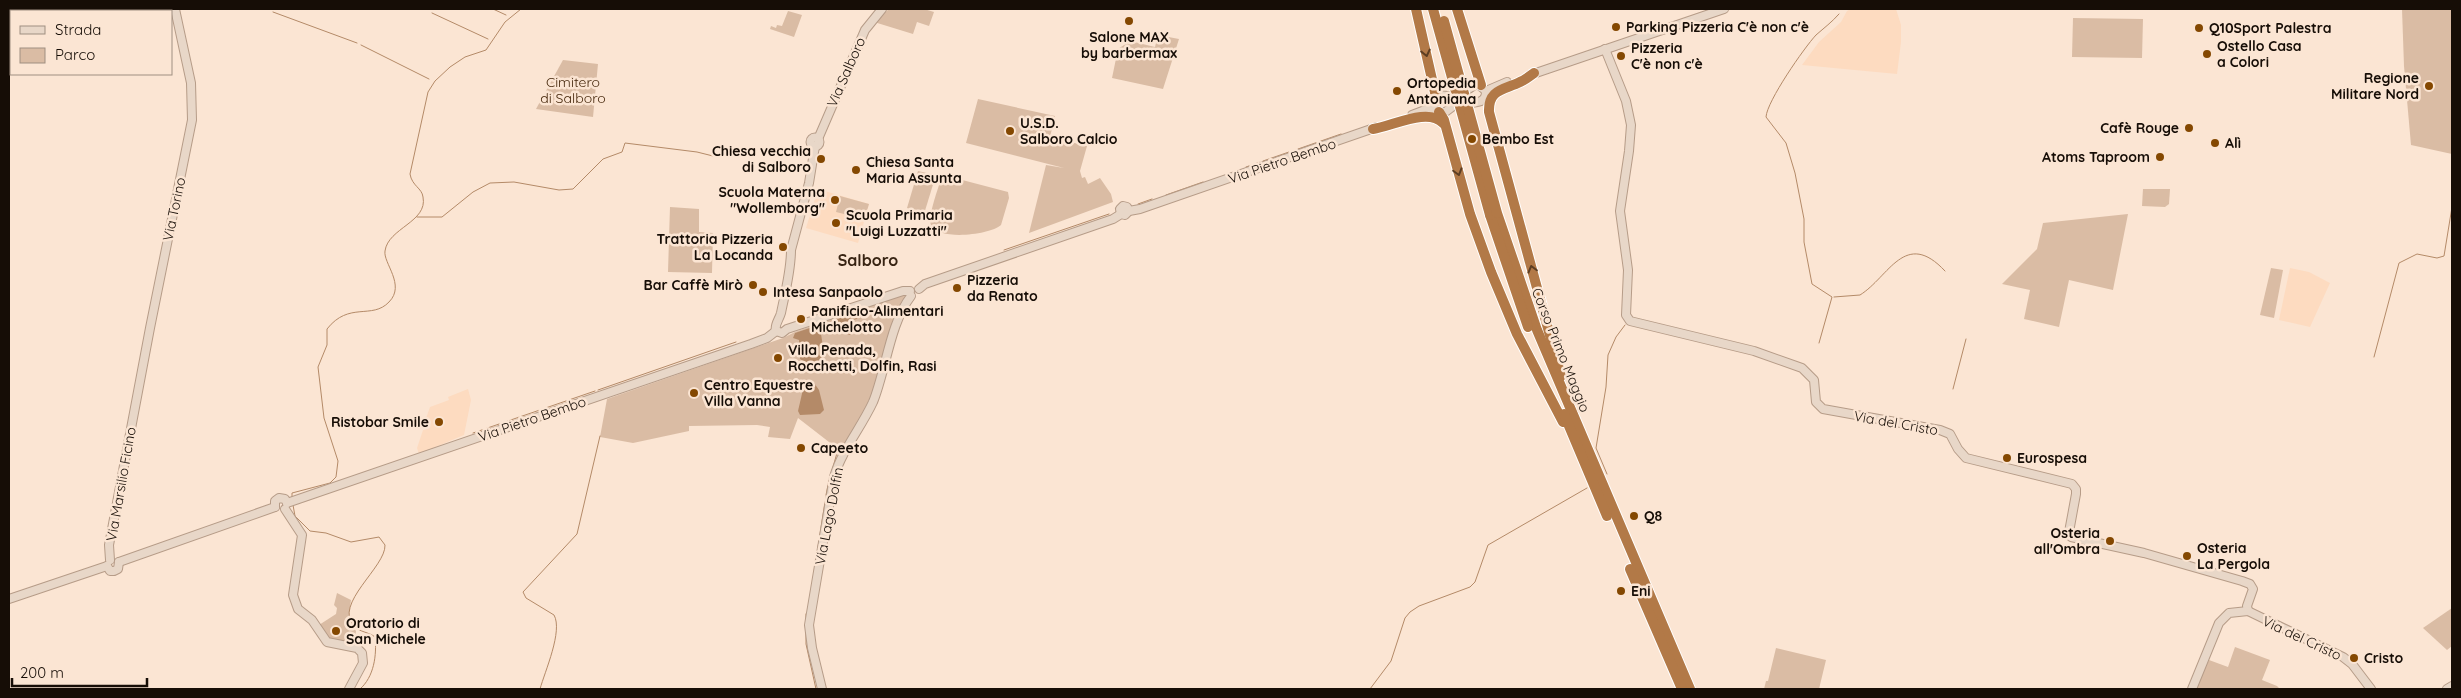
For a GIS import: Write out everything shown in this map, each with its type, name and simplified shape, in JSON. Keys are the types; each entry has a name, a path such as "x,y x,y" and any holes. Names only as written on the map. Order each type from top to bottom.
{"highway":[{"path":"1416,9 1436,97"},
{"name":"Corso Primo Maggio","path":"1433,9 1521,309 1682,689"},
{"name":"Corso Primo Maggio","path":"1440,9 1493,214 1574,419 1690,689"},
{"path":"1457,9 1484,92 1574,419"},
{"path":"1489,112 1491,97 1497,91 1521,82 1534,73"},
{"path":"1436,110 1444,120 1478,236 1510,320 1564,425 1575,440"},
{"path":"1373,129 1388,127 1425,115 1436,116 1445,126"}],"street":[{"name":"Via Torino","path":"135,409 192,120 191,83 175,9"},
{"name":"Via Salboro","path":"781,327 781,310 791,261 791,250 809,183 816,143 822,134 832,105 865,30 882,9"},
{"name":"Via Pietro Bembo","path":"919,288 935,280 1113,219 1121,214 1120,209 1123,206 1127,207 1129,211 1140,209 1373,129 1436,110 1446,112 1452,106 1467,101 1479,103 1484,92 1534,73 1724,9"},
{"name":"Via del Cristo","path":"1605,49 1626,101 1631,125 1630,150 1620,211 1628,270 1626,315 1630,320 1754,351 1793,364 1809,373 1814,380 1816,402 1823,409 1940,430 1950,434 1958,450 1966,458 2072,484 2076,488 2076,494 2069,532 2071,537 2144,553 2242,581 2253,589 2247,606 2248,611 2252,615 2340,655 2352,664 2371,689"},
{"name":"Via Pietro Bembo","path":"1436,97 1442,94 1454,97 1464,94 1474,86 1484,92"},
{"path":"1436,97 1436,110"},
{"name":"Via Lago Dolfin","path":"822,689 812,648 809,625 834,477 842,456 874,399 890,346 911,294 919,296 919,288"},
{"name":"Via Pietro Bembo","path":"286,506 767,338 781,327 903,291 911,294"},
{"name":"Via Marsilio Ficino","path":"108,563 109,545 135,409"},
{"path":"9,599 108,563 110,571 114,571 118,569 118,562 275,507 278,510 286,506 302,535 293,586 293,595 298,609 312,620 327,642 357,648 362,653 363,663 349,689"},
{"path":"2192,689 2219,623 2229,613 2248,611"},
{"path":"2447,689 2452,686"}],"shaded area":[{"path":"1851,9 1896,9 1901,25 1897,74 1802,65 1819,42 1841,22 1847,11"},
{"name":"Scuola Primaria \"Luigi Luzzatti\"","path":"818,189 869,204 858,243 806,228"},
{"path":"2290,268 2309,272 2330,283 2310,327 2279,320"},
{"path":"868,308 865,317 841,323 841,325 852,330 853,333 850,335 833,329 821,334 824,353 818,365 811,366 800,359 799,340 793,338 795,333"},
{"path":"812,380 819,390 824,410 820,414 800,415 798,411 804,385 807,381"},
{"path":"468,389 471,400 464,435 419,454 417,448 423,430 426,429 424,424 430,407 449,400 448,397"}],"green space":[{"path":"889,9 924,9 934,12 929,26 917,22 913,34 874,22"},
{"name":"Regione Militare Nord","path":"2402,9 2452,9 2452,154 2411,145 2404,66"},
{"path":"788,11 802,15 794,37 770,29 771,26 776,28 777,25 782,26"},
{"path":"2073,18 2143,19 2142,58 2072,57"},
{"path":"1158,35 1179,39 1163,89 1112,78 1118,49 1130,41 1155,47"},
{"name":"Cimitero di Salboro","path":"563,60 598,64 593,117 536,109"},
{"path":"978,99 1055,116 1050,137 1087,146 1080,171 1082,178 1085,177 1088,184 1100,178 1111,194 1113,202 1029,233 1046,165 1064,168 966,143"},
{"path":"918,171 931,174 935,178 924,214 907,208"},
{"path":"947,176 1008,192 1009,198 1001,225 995,229 964,235 953,235 936,230 930,221 932,210 940,182 943,177"},
{"path":"2143,189 2170,189 2169,204 2165,207 2142,206"},
{"path":"840,196 869,204 865,217 836,212"},
{"path":"670,207 699,209 699,232 713,233 712,273 668,272"},
{"path":"2128,214 2113,290 2069,280 2059,327 2024,319 2030,290 2002,284 2037,249 2043,223"},
{"path":"2271,268 2283,270 2274,318 2260,315"},
{"path":"901,294 907,297 875,393 844,449 838,449 798,418 790,439 768,437 770,427 757,425 689,426 689,431 633,443 600,437 607,399 783,338"},
{"path":"337,593 351,600 348,621 356,631 354,644 327,639 319,625 336,614 337,608 334,605"},
{"path":"2452,608 2452,646 2447,650 2423,628"},
{"path":"2235,647 2270,660 2262,680 2280,689 2196,688 2209,660 2228,667"},
{"path":"1776,648 1826,660 1819,689 1764,689 1766,681 1768,681"}],"waterway":[{"path":"493,9 506,15"},
{"path":"292,498 292,493 330,483 336,477 338,461 324,418 318,367 327,345 327,329 344,316 382,307 394,295 395,282 385,256 385,251 393,236 414,219 420,213 423,206 421,191 410,174 428,92 435,81 450,67 465,57 486,50 505,22 521,9"},
{"path":"273,12 357,43"},
{"path":"432,13 488,39"},
{"path":"1819,343 1832,297 1812,284 1804,242 1804,219 1795,173 1786,143 1766,117 1779,87 1795,62 1816,35 1839,14"},
{"path":"361,45 429,79"},
{"path":"1298,149 1341,134"},
{"path":"417,217 442,217 473,192 490,183 514,182 559,190 573,189 603,159 622,152 625,143 697,152 717,157"},
{"path":"1263,161 1289,152"},
{"path":"1246,167 1260,162"},
{"path":"1166,195 1203,182"},
{"path":"1138,204 1152,199"},
{"path":"2374,357 2399,263 2417,254 2437,258 2444,256 2452,207"},
{"path":"1004,250 1109,214"},
{"path":"1834,297 1860,295 1898,260 1908,255 1919,254 1931,259 1945,271"},
{"path":"1607,474 1596,448 1606,387 1608,355 1616,337 1625,325"},
{"path":"1953,389 1966,339"},
{"path":"598,390 736,342"},
{"path":"473,433 595,391"},
{"path":"540,689 555,641 556,622 554,615 526,598 523,592 577,534 600,436"},
{"path":"831,474 837,453"},
{"path":"826,495 829,480"},
{"path":"1370,689 1391,661 1405,618 1410,612 1419,606 1470,587 1475,582 1488,545 1587,488"},
{"path":"813,579 825,502"},
{"path":"293,505 295,516 310,531 326,533 351,542 379,537 385,545 378,564 350,607 349,617 354,626 375,637 374,665 369,678 360,689"},
{"path":"806,614 806,644 816,689"}],"place":[{"name":"Salone MAX by barbermax","path":"1129,21"},
{"name":"Parking Pizzeria C'è non c'è","path":"1616,27"},
{"name":"Q10Sport Palestra","path":"2199,28"},
{"name":"Ostello Casa a Colori","path":"2207,54"},
{"name":"Pizzeria C'è non c'è","path":"1621,56"},
{"name":"Regione Militare Nord","path":"2429,86"},
{"name":"Ortopedia Antoniana","path":"1397,91"},
{"name":"Cafè Rouge","path":"2189,128"},
{"name":"U.S.D. Salboro Calcio","path":"1010,131"},
{"name":"Bembo Est","path":"1472,139"},
{"name":"Alì","path":"2215,143"},
{"name":"Atoms Taproom","path":"2160,157"},
{"name":"Chiesa vecchia di Salboro","path":"821,159"},
{"name":"Chiesa Santa Maria Assunta","path":"856,170"},
{"name":"Scuola Materna \"Wollemborg\"","path":"835,200"},
{"name":"Scuola Primaria \"Luigi Luzzatti\"","path":"836,223"},
{"name":"Trattoria Pizzeria La Locanda","path":"783,247"},
{"name":"Bar Caffè Mirò","path":"753,285"},
{"name":"Pizzeria da Renato","path":"957,288"},
{"name":"Intesa Sanpaolo","path":"763,292"},
{"name":"Panificio-Alimentari Michelotto","path":"801,319"},
{"name":"Villa Penada, Rocchetti, Dolfin, Rasi","path":"778,358"},
{"name":"Centro Equestre Villa Vanna","path":"694,393"},
{"name":"Ristobar Smile","path":"439,422"},
{"name":"Capeeto","path":"801,448"},
{"name":"Eurospesa","path":"2007,458"},
{"name":"Q8","path":"1634,516"},
{"name":"Osteria all'Ombra","path":"2110,541"},
{"name":"Osteria La Pergola","path":"2187,556"},
{"name":"Eni","path":"1621,591"},
{"name":"Oratorio di San Michele","path":"336,631"},
{"name":"Cristo","path":"2354,658"}],"district":[{"name":"Salboro","path":"868,260"}]}
